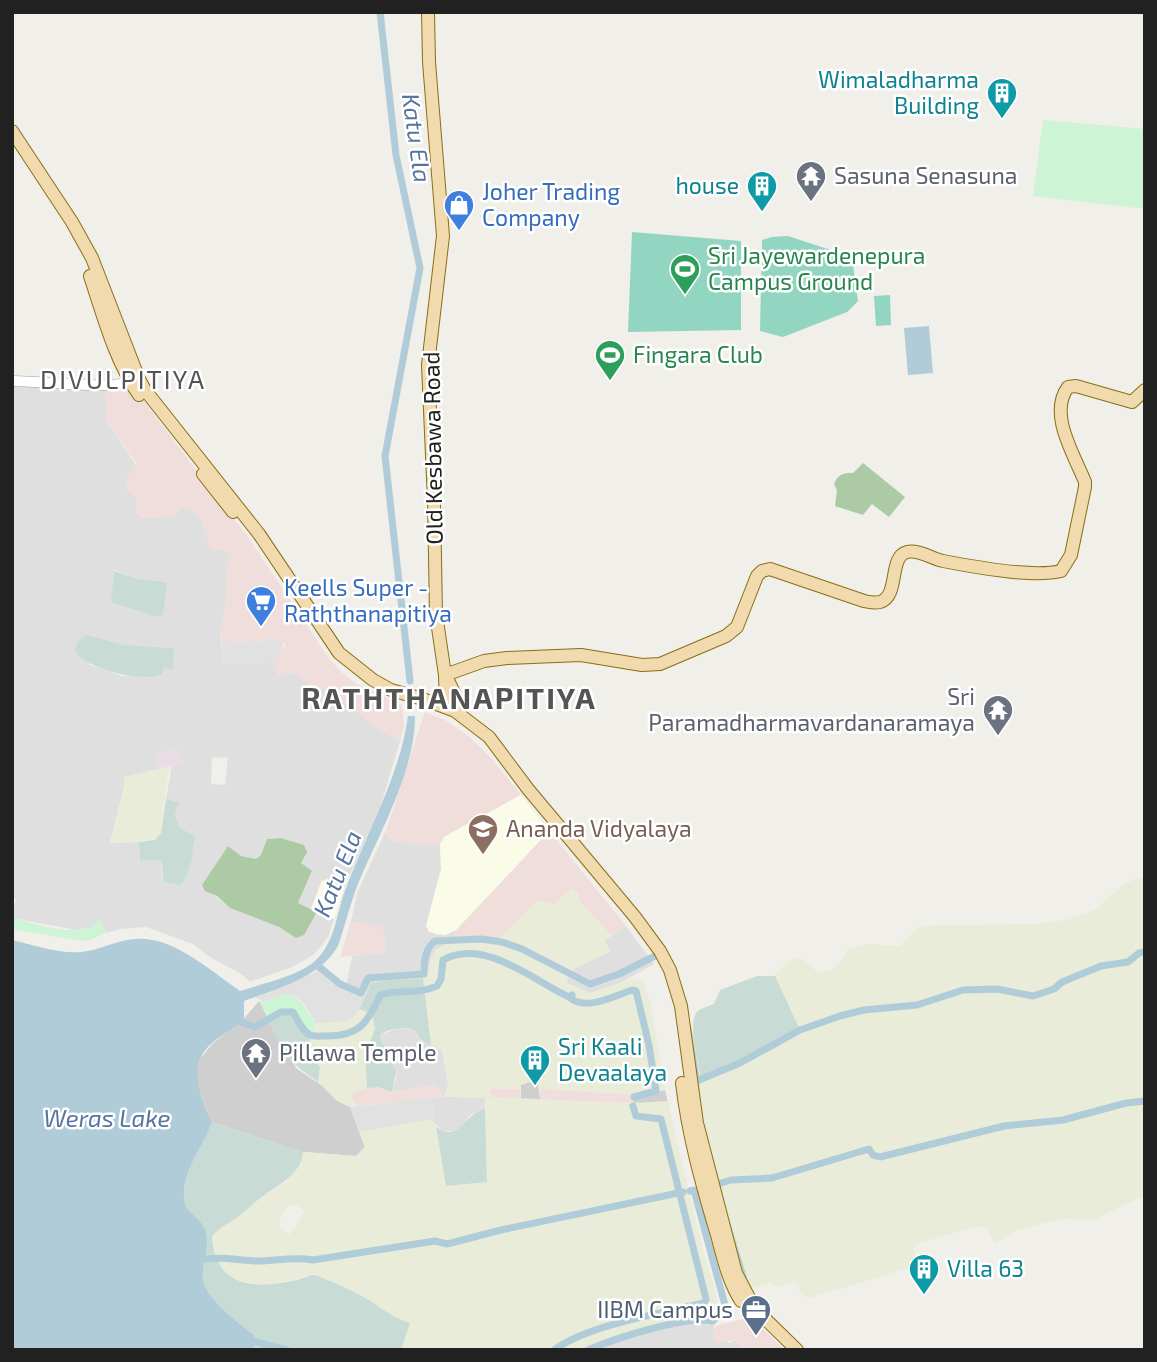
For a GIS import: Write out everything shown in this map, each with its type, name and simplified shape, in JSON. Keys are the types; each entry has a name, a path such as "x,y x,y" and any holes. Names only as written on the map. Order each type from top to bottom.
{"main road":[{"name":"Old Kesbawa Road","path":"428,12 429,62 443,236 428,365 436,614 450,709"},
{"path":"12,131 68,223 85,261 110,333 135,381 253,538 314,631 342,667 379,692 436,710 460,723 494,753 522,793 562,834"},
{"path":"12,143 68,223"},
{"path":"135,381 224,487 340,653 373,680 391,690 450,709 489,737 657,953 681,1006 697,1123 736,1273 755,1309 797,1350"},
{"path":"407,694 428,691 445,679 484,661 507,658 581,655 642,665 660,664 726,636 737,627 757,576 762,570 770,569 864,601 879,603 890,590 900,557 905,552 982,567 1048,574 1062,571 1071,555 1085,481 1066,434 1059,409 1060,397 1068,387 1076,386 1132,402 1145,390"},
{"name":"Old Kesbawa Road","path":"445,679 472,723"},
{"path":"450,709 456,697"},
{"path":"664,966 674,1006 688,1125 729,1279 751,1317 785,1350"}],"street":[{"path":"12,381 106,385 135,381"}],"shaded area":[{"path":"12,381 105,385 107,422 171,517 183,508 192,508 202,523 211,549 229,551 226,601 220,632 224,664 273,663 279,676 295,672 308,684 333,695 400,741 379,811 344,887 322,881 311,909 298,903 312,872 301,863 304,845 281,838 267,839 261,855 256,859 241,856 228,846 202,885 230,908 279,927 296,938 304,934 317,912 334,919 328,937 313,955 292,967 250,982 193,944 146,927 106,933 100,920 93,927 76,930 12,918 16,899 12,897","holes":["114,570 139,579 167,582 163,607 157,617 112,602","87,635 125,645 174,648 173,668 164,668 144,675 122,676 90,665","177,749 183,763 172,766 166,799 179,802 175,814 180,828 190,835 192,856 189,869 162,877 161,860 140,861 139,842 110,843 125,783 124,777 163,768 157,764 157,753","228,757 225,785 211,784 212,758"]},
{"path":"130,383 250,540 328,657 355,683 402,705 404,726 400,741 333,695 308,684 295,672 279,676 273,663 285,645 284,641 222,642 220,632 226,601 229,551 211,549 202,523 192,508 183,508 172,517 142,518 136,513 136,498 127,491 126,478 137,464 107,422 105,385"},
{"path":"114,571 139,579 167,582 163,615 157,617 111,602"},
{"path":"87,635 125,645 174,648 173,669 164,668 162,674 142,677 103,669 81,658 75,651 77,642"},
{"path":"284,641 280,655 273,663 224,664 222,642"},
{"path":"425,712 445,720 468,736 489,756 521,795 444,837 440,844 407,844 389,839 386,831"},
{"path":"177,749 184,764 163,768 157,764 157,753"},
{"path":"172,766 168,774 161,833 155,840 110,843 125,783 123,777"},
{"name":"Ananda Vidyalaya","path":"521,795 549,831 456,930 445,935 429,932 426,926 441,869 440,844 444,837"},
{"path":"166,799 179,802 175,814 180,828 196,837 189,868 181,885 164,882 161,860 140,861 139,842 155,840 161,833"},
{"path":"386,831 389,839 407,844 440,844 441,869 426,926 436,935 445,935 456,930 452,943 446,944 431,959 427,975 423,979 377,981 371,983 365,995 346,987 352,956 385,953 386,939 382,932 351,921 358,891"},
{"path":"549,831 626,926 611,935 581,903 577,892 564,895 555,904 538,901 493,945 452,943 456,930"},
{"path":"1145,876 1145,1195 1095,1219 1079,1221 1065,1218 1032,1226 1018,1230 994,1244 986,1226 973,1227 919,1243 914,1248 917,1265 810,1298 802,1295 797,1284 792,1282 778,1287 770,1283 749,1289 701,1127 697,1090 699,1080 740,1063 800,1030 775,976 787,963 797,958 803,959 817,972 833,970 848,950 866,944 900,946 919,926 1036,924 1066,920 1095,910 1124,884"},
{"path":"322,880 344,887 334,919 311,909"},
{"path":"571,888 577,892 581,903 611,935 605,940 610,952 574,969 566,983 590,993 632,979 644,983 650,1001 665,1090 637,1095 552,1090 540,1089 538,1083 533,1081 521,1085 520,1089 490,1089 491,1097 633,1103 667,1101 705,1258 715,1288 715,1308 708,1313 604,1339 575,1350 401,1350 409,1323 395,1319 363,1297 314,1274 275,1284 254,1284 229,1277 218,1264 212,1237 217,1230 237,1218 262,1196 285,1183 303,1158 303,1152 356,1156 365,1147 359,1132 428,1120 433,1121 436,1127 446,1186 487,1182 485,1098 443,1097 448,1086 445,1062 442,1050 431,1045 423,979 427,975 435,950 444,945 462,942 493,945 538,900 555,904","holes":["289,1205 296,1205 305,1211 289,1235 279,1226 279,1221"]},
{"path":"351,921 381,926 386,939 385,953 340,957"},
{"path":"626,926 654,964 597,992 590,993 566,983 573,969 609,952 605,940"},
{"path":"320,968 340,984 365,995 354,1018 316,1023 303,1002 295,996 285,994 265,1002 255,996 314,973"},
{"path":"757,976 775,976 800,1030 740,1063 699,1080 693,1031 695,1016 698,1011 714,1004 720,990"},
{"path":"423,979 431,1045 422,1040 413,1029 396,1029 380,1035 396,1071 392,1092 377,1087 367,1088 365,1054 375,1029 372,1014 359,1009 371,983"},
{"name":"Pillawa Temple","path":"259,1001 296,1068 328,1090 336,1100 350,1107 365,1147 356,1156 303,1152 212,1122 197,1086 200,1059 213,1043 241,1022"},
{"path":"359,1009 372,1014 375,1029 365,1055 367,1088 354,1092 352,1097 356,1106 350,1107 336,1100 318,1082 320,1067 307,1049 316,1023 354,1018"},
{"path":"281,1012 293,1012 302,1028 311,1036 308,1049 320,1067 318,1082 293,1063 283,1051 269,1021"},
{"path":"398,1028 413,1029 417,1035 442,1050 450,1096 485,1098 485,1109 470,1115 463,1127 454,1131 442,1131 433,1121 432,1098 443,1097 436,1085 392,1092 396,1078 394,1065 380,1035"},
{"path":"530,1081 538,1083 540,1100 521,1099 521,1085"},
{"path":"436,1084 443,1097 356,1106 352,1097 354,1092 372,1086 392,1092"},
{"path":"493,1088 520,1089 521,1099 491,1098 489,1092"},
{"path":"540,1089 637,1095 633,1103 540,1100"},
{"path":"665,1090 671,1118 633,1106 634,1097 637,1095"},
{"path":"432,1098 433,1121 359,1132 350,1107"},
{"path":"485,1109 487,1182 446,1186 436,1127 451,1132 457,1130 472,1116"},
{"path":"212,1122 303,1152 293,1174 212,1237 221,1267 230,1276 253,1284 282,1283 313,1275 346,1288 410,1323 401,1350 254,1350 254,1335 224,1310 205,1287 203,1274 206,1232 184,1199 188,1173"},
{"path":"708,1313 715,1323 713,1329 728,1343 736,1340 744,1350 575,1350 604,1339"},
{"path":"751,1317 785,1350 744,1350 735,1340 716,1343 713,1332 716,1326"}],"green space":[{"path":"1043,120 1145,129 1145,209 1033,196"},
{"name":"Sri Jayewardenepura Campus Ground","path":"632,232 741,241 741,330 628,332"},
{"name":"Sri Jayewardenepura Campus Ground","path":"788,236 852,257 858,301 847,312 783,337 760,331 762,240"},
{"path":"890,295 891,325 876,326 874,296"},
{"path":"863,463 905,497 889,517 872,504 863,515 835,506 837,490 834,484 837,478 853,473"},
{"path":"281,838 304,845 307,852 301,863 312,871 298,903 317,912 304,935 296,938 279,927 230,908 217,896 205,891 202,885 228,846 241,856 256,859 261,855 267,839"},
{"path":"12,918 71,930 92,926 99,919 106,933 81,941 12,929"},
{"path":"285,994 301,1002 316,1023 311,1036 302,1028 293,1012 281,1012 269,1021 259,1001 265,1002"}],"water":[{"path":"929,326 933,373 908,375 904,328"},
{"name":"Weras Lake","path":"408,716 415,716 409,760 356,889 338,946 320,967 309,974 244,1001 244,1019 213,1042 199,1061 197,1071 200,1091 212,1122 188,1173 184,1199 206,1232 203,1274 205,1287 224,1310 254,1335 254,1350 12,1350 12,940 69,952 88,951 130,939 158,941 196,959 240,991 290,975 308,966 322,953 331,936 346,888 398,760"}],"waterway":[{"name":"Katu Ela","path":"380,12 396,155 420,268 385,456 410,681"},
{"path":"317,965 340,984 361,993 368,978 424,974 427,951 435,941 482,939 502,942 522,949 590,984 619,974 661,953"},
{"path":"699,1080 740,1063 800,1030 840,1016 864,1010 917,1005 963,990 997,989 1033,996 1101,966 1128,962 1139,953 1145,952"},
{"path":"241,1022 255,1027 281,1012 293,1012 302,1028 310,1035 348,1033 367,1020 380,995 421,991 437,986 441,979 443,960 459,954 492,957 569,997 572,995"},
{"path":"569,997 583,1003 591,1003 636,991 649,1045 656,1091 634,1097"},
{"path":"690,1025 698,1085"},
{"path":"718,1184 731,1180 772,1178 869,1149 873,1155 880,1157 1004,1126 1063,1120 1126,1103 1145,1101"},
{"path":"554,1350 586,1333 704,1303 706,1299 661,1119 636,1116 633,1106"},
{"path":"589,1350 669,1324 713,1321 722,1313 725,1305 694,1190 690,1191"},
{"path":"207,1259 313,1260 435,1241 447,1244 683,1192"},
{"path":"728,1219 746,1278"},
{"path":"256,1342 287,1350"}],"place":[{"name":"Wimaladharma Building","path":"1002,120"},
{"name":"Sasuna Senasuna","path":"811,203"},
{"name":"house","path":"762,213"},
{"name":"Joher Trading Company","path":"459,232"},
{"name":"Sri Jayewardenepura Campus Ground","path":"685,296"},
{"name":"Fingara Club","path":"610,382"},
{"name":"Keells Super - Raththanapitiya","path":"261,628"},
{"name":"Sri Paramadharmavardanaramaya","path":"998,737"},
{"name":"Ananda Vidyalaya","path":"483,856"},
{"name":"Pillawa Temple","path":"256,1080"},
{"name":"Sri Kaali Devaalaya","path":"535,1087"},
{"name":"Villa 63","path":"924,1296"},
{"name":"IIBM Campus","path":"756,1337"}],"district":[{"name":"DIVULPITIYA","path":"123,380"},
{"name":"RATHTHANAPITIYA","path":"449,699"}]}
